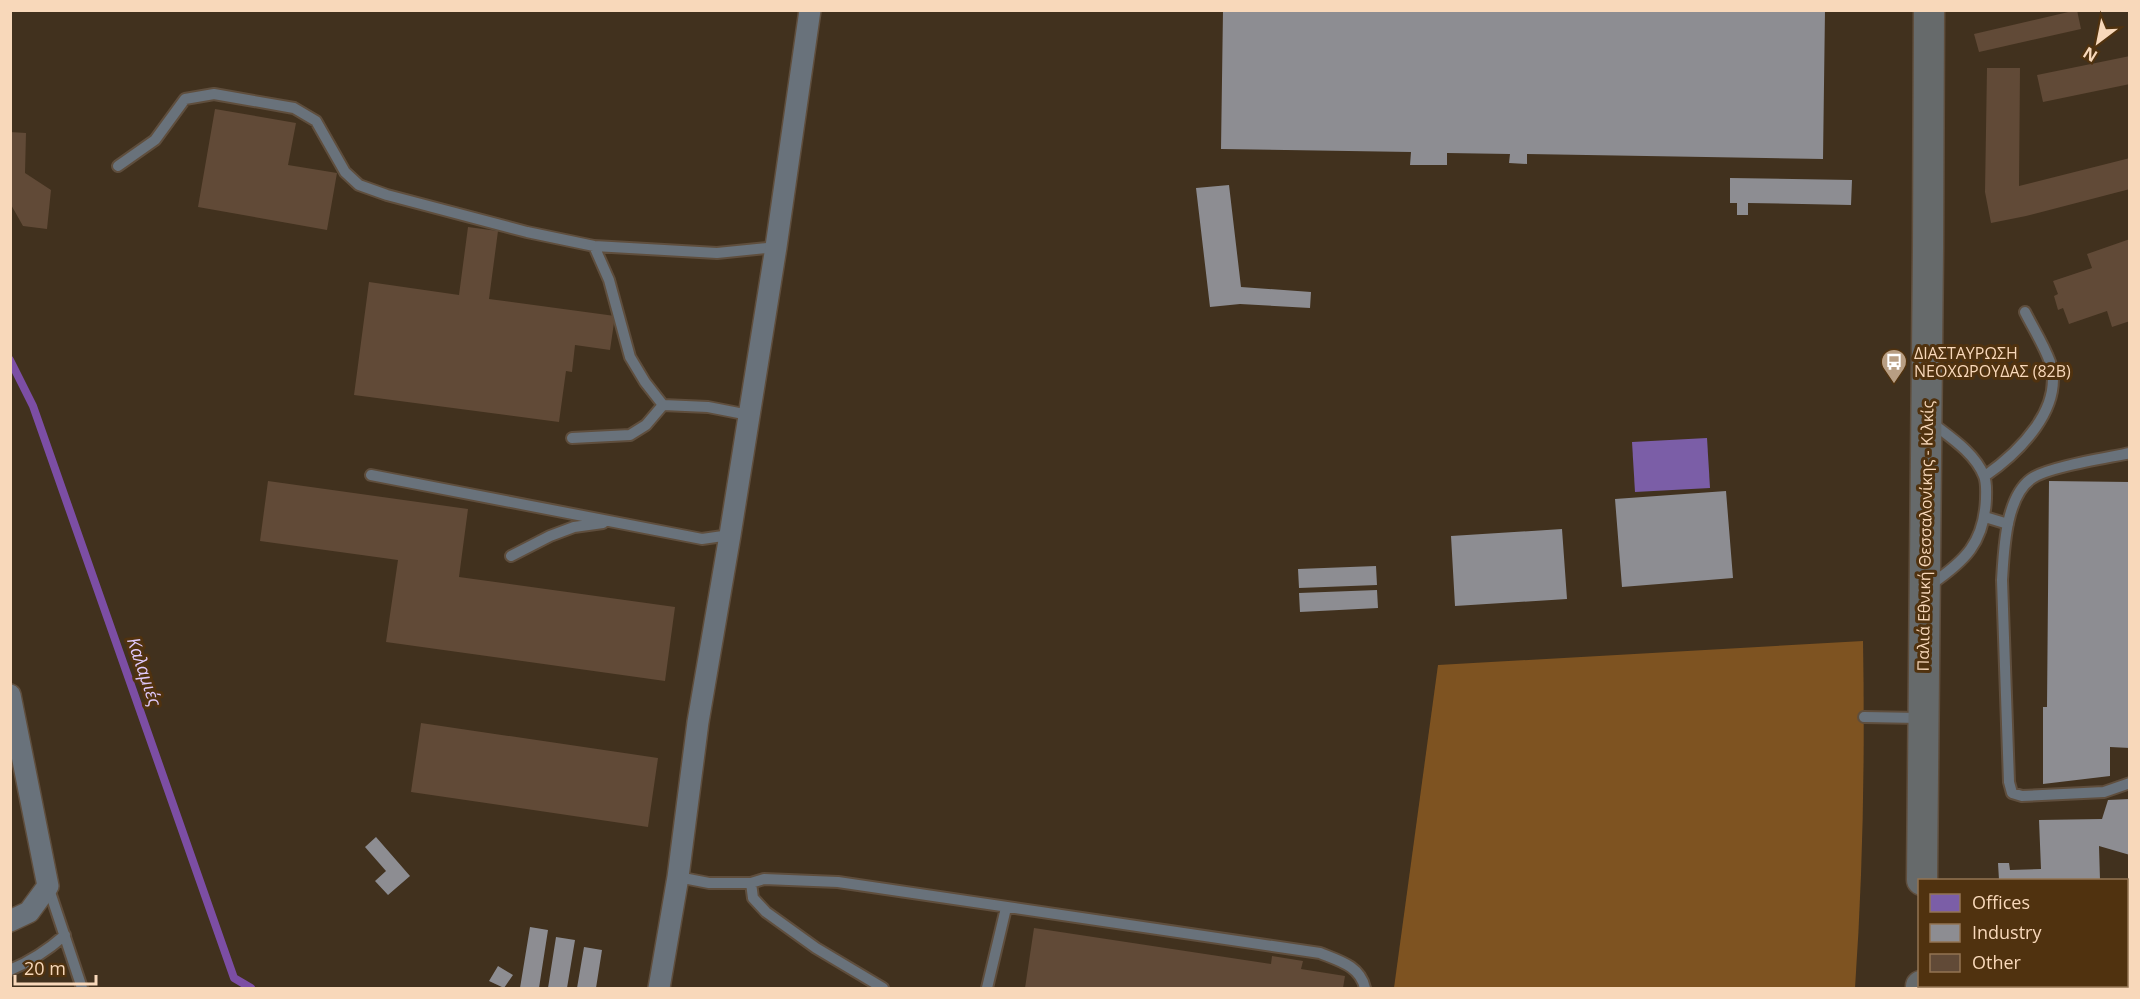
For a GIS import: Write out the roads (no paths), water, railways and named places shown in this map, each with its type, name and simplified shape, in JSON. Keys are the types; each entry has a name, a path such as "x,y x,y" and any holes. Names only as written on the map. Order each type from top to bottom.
{"main road":[{"name":"Παλιά Εθνική Θεσσαλονίκης - Κιλκίς","path":"1922,879 1929,10"}],"street":[{"path":"659,988 678,877 698,722 776,246 810,10"},
{"path":"10,695 14,734 48,886 29,912 10,921"}],"lane":[{"path":"118,166 155,140 185,99 214,94 294,108 316,122 345,172 359,185 387,195 527,232 594,246 717,253 776,246"},
{"path":"594,246 609,280 630,357 645,382 663,405 708,407 749,415"},
{"path":"1985,476 2003,464 2023,444 2038,424 2048,403 2052,385 2050,363 2025,312"},
{"path":"572,438 630,435 646,424 663,405"},
{"path":"1925,588 1965,557 1977,541 1985,517 1985,476 1975,461 1956,441 1927,420"},
{"path":"2130,453 2047,471 2030,479 2017,496 2008,524 2002,580 2009,782 2012,793 2022,796 2104,792 2130,783"},
{"path":"371,475 702,539 730,535"},
{"path":"1985,517 2008,524"},
{"path":"511,556 549,536 574,527 612,521"},
{"path":"1864,717 1924,718"},
{"path":"678,877 709,883 751,883 764,879 838,882 1320,953 1350,966 1363,977 1365,988"},
{"path":"751,883 753,898 766,912 816,948 883,988"},
{"path":"48,886 82,988"},
{"path":"987,988 1006,908"},
{"path":"10,970 31,962 48,951 65,935"}],"waterway":[{"name":"Καλαμιές","path":"10,360 33,406 234,978 251,988"}],"place":[{"name":"ΔΙΑΣΤΑΥΡΩΣΗ ΝΕΟΧΩΡΟΥΔΑΣ (82Β)","path":"1894,385"}]}
